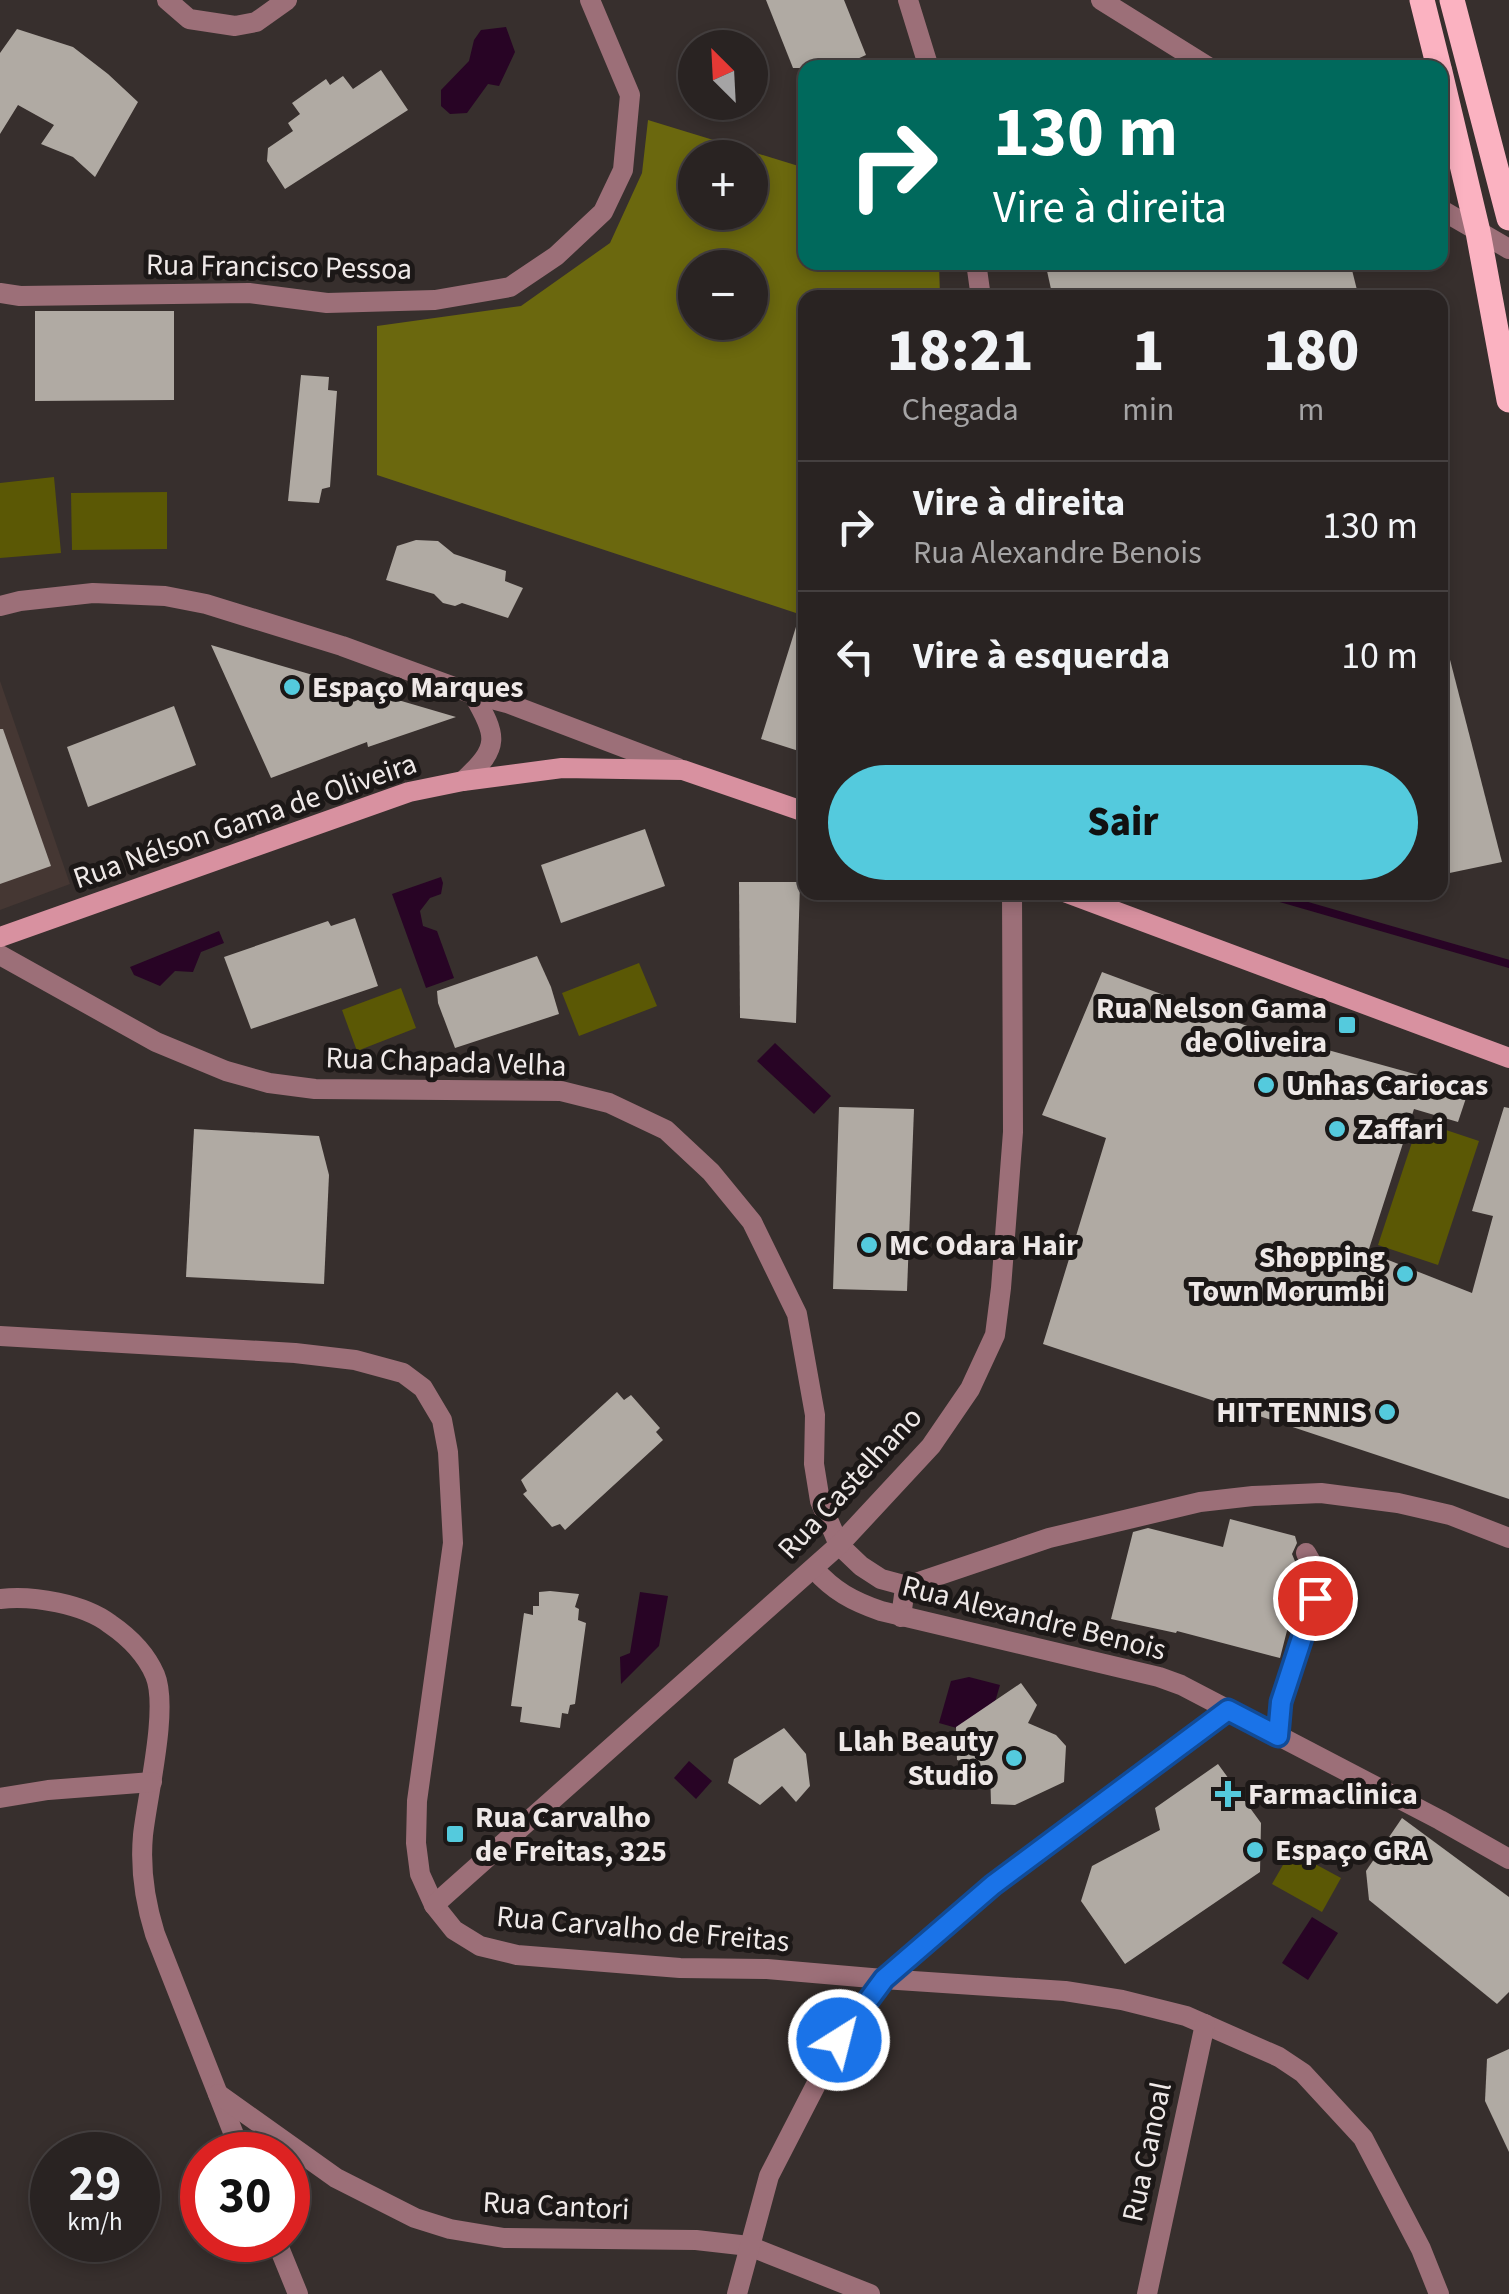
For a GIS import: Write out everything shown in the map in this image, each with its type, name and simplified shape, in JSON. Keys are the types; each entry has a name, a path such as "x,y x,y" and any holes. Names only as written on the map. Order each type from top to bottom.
{"main road":[{"path":"1422,0 1436,60"},
{"path":"1452,0 1509,218"},
{"path":"1448,110 1478,232 1508,391"},
{"name":"Rua Nélson Gama de Oliveira","path":"0,937 409,792 463,782 562,768 682,770 798,810"},
{"path":"1085,900 1509,1058"}],"street":[{"path":"167,0 189,19 235,26 256,22 287,0"},
{"name":"Rua Francisco Pessoa","path":"0,293 249,293 328,303 435,300 510,288 556,256 603,212 623,170 630,95 590,0"},
{"path":"908,0 927,60"},
{"path":"1101,0 1197,60"},
{"path":"1448,214 1509,250"},
{"path":"0,606 94,593 206,604 507,702 682,770"},
{"path":"463,782 491,750 491,726 473,694"},
{"name":"Rua Castelhano","path":"434,1905 840,1545 931,1446 970,1389 995,1334 1001,1288 1013,1132 1012,900"},
{"name":"Rua Chapada Velha","path":"0,955 156,1042 240,1075 315,1089 561,1092 608,1103 666,1130 710,1172 752,1222 797,1314 815,1416 814,1464 820,1501 840,1545 881,1580 908,1586"},
{"name":"Rua Carvalho de Freitas","path":"0,1336 296,1353 355,1360 402,1372 422,1388 442,1420 448,1452 453,1543 416,1801 416,1843 420,1874 434,1905 454,1930 480,1946 517,1954 1065,1991 1186,2016 1280,2058 1303,2073 1363,2138 1421,2249 1439,2294"},
{"path":"902,1617 908,1586 1049,1538 1200,1502 1322,1493 1398,1503 1450,1515 1509,1538"},
{"path":"1278,1736 1281,1702 1315,1598 1315,1569 1306,1553"},
{"name":"Rua Alexandre Benois","path":"814,1570 832,1588 860,1604 1159,1677 1181,1686 1440,1820 1509,1860"},
{"path":"0,1598 31,1599 96,1614 143,1653 157,1678 159,1710 144,1834 147,1906 233,2132"},
{"path":"737,2294 769,2176 839,2040 884,1979 993,1885 1228,1710"},
{"path":"0,1798 66,1788 152,1782"},
{"name":"Rua Canoal","path":"1147,2294 1206,2024"},
{"name":"Rua Cantori","path":"218,2094 336,2178 414,2218 504,2238 696,2240 749,2246"},
{"path":"749,2246 870,2294"},
{"path":"285,2262 298,2294"}],"shaded area":[{"path":"506,27 515,52 499,86 488,84 467,113 450,114 441,106 441,90 469,61 481,30"},
{"path":"648,120 713,140 678,140 678,230 768,230 768,157 798,166 798,270 939,270 940,290 798,290 798,614 377,475 377,326 521,306 610,243 642,173"},
{"path":"54,477 61,553 0,558 0,483"},
{"path":"167,492 167,549 72,550 71,493"},
{"path":"0,681 70,884 0,910"},
{"path":"441,877 441,894 430,898 420,911 423,926 437,931 454,978 426,988 392,894"},
{"path":"219,931 224,943 201,952 193,972 175,971 160,986 134,975 130,967"},
{"path":"639,963 657,1006 579,1036 562,993"},
{"path":"401,988 416,1028 357,1051 342,1010"},
{"path":"775,1043 831,1096 814,1114 757,1061"},
{"path":"1419,1121 1479,1141 1438,1265 1378,1245"},
{"path":"640,1592 668,1596 659,1646 621,1684 620,1657 630,1653"},
{"path":"969,1677 1000,1685 985,1736 939,1723 951,1681"},
{"path":"689,1761 712,1781 696,1799 674,1778"},
{"path":"1291,1851 1341,1878 1322,1912 1272,1884"},
{"path":"1312,1917 1338,1933 1308,1980 1282,1963"}],"building":[{"path":"766,0 844,0 866,55 855,60 798,60 798,68 793,68"},
{"path":"17,29 73,47 138,102 95,177 73,157 41,144 54,125 18,105 0,134 0,53"},
{"path":"381,70 408,110 285,189 267,161 268,148 293,131 288,123 300,114 292,103 326,79 330,85 343,76 353,89"},
{"path":"1047,270 1352,270 1357,290 1051,290"},
{"path":"35,311 174,311 174,400 35,401"},
{"path":"301,375 329,377 328,390 337,391 330,487 322,489 319,503 288,501"},
{"path":"416,540 438,541 454,554 506,571 505,581 523,588 508,618 462,603 443,603 434,594 386,580 397,546"},
{"path":"798,620 798,751 761,739"},
{"name":"Espaço Marques","path":"211,645 456,717 368,747 367,742 271,778"},
{"path":"1448,652 1502,862 1448,873"},
{"path":"174,706 196,765 88,807 67,747"},
{"path":"0,729 51,866 0,884"},
{"path":"645,829 665,886 561,923 541,865"},
{"path":"739,882 798,882 796,1023 740,1018"},
{"path":"355,918 378,986 251,1029 224,957 328,921 331,926"},
{"path":"537,956 559,1014 455,1048 437,991"},
{"path":"1102,972 1266,1033 1469,1089 1458,1122 1414,1109 1368,1252 1472,1293 1493,1216 1472,1211 1504,1107 1509,1108 1509,1499 1043,1344 1106,1138 1042,1115"},
{"path":"839,1107 914,1109 907,1291 833,1289"},
{"path":"194,1129 319,1136 329,1175 324,1284 186,1277"},
{"path":"617,1392 624,1400 631,1395 660,1428 656,1432 663,1440 565,1530 560,1524 552,1527 523,1494 527,1491 521,1480"},
{"path":"1230,1519 1295,1536 1297,1543 1292,1554 1301,1576 1280,1658 1177,1631 1111,1619 1133,1532 1148,1528 1223,1547"},
{"path":"539,1592 579,1594 575,1607 579,1609 578,1620 586,1623 575,1704 570,1705 568,1714 562,1713 560,1728 520,1722 522,1707 511,1706 524,1613 533,1615 533,1606 539,1606"},
{"path":"1021,1683 1037,1705 1028,1723 1056,1735 1066,1746 1064,1782 1015,1805 991,1804 990,1768 957,1760 956,1727"},
{"path":"784,1728 806,1754 810,1786 796,1802 782,1786 760,1805 728,1783 734,1759"},
{"path":"1218,1764 1261,1823 1260,1872 1125,1964 1081,1901 1092,1866 1160,1830 1155,1808"},
{"path":"1402,1818 1509,1897 1509,1992 1497,2004 1369,1900 1366,1871"},
{"path":"1509,2049 1509,2152 1485,2101 1487,2059"}],"waterway":[{"path":"1287,900 1509,964"}],"place":[{"name":"Espaço Marques","path":"292,687"},
{"name":"Rua Nelson Gama de Oliveira","path":"1347,1025"},
{"name":"Unhas Cariocas","path":"1266,1085"},
{"name":"Zaffari","path":"1337,1129"},
{"name":"MC Odara Hair","path":"869,1245"},
{"name":"Shopping Town Morumbi","path":"1405,1274"},
{"name":"HIT TENNIS","path":"1387,1412"},
{"name":"Llah Beauty Studio","path":"1014,1758"},
{"name":"Farmaclinica","path":"1228,1794"},
{"name":"Rua Carvalho de Freitas, 325","path":"455,1834"},
{"name":"Espaço GRA","path":"1255,1850"}],"route":[{"path":"839,2040 884,1979 993,1885 1228,1710 1278,1736 1281,1702 1315,1598"}]}
